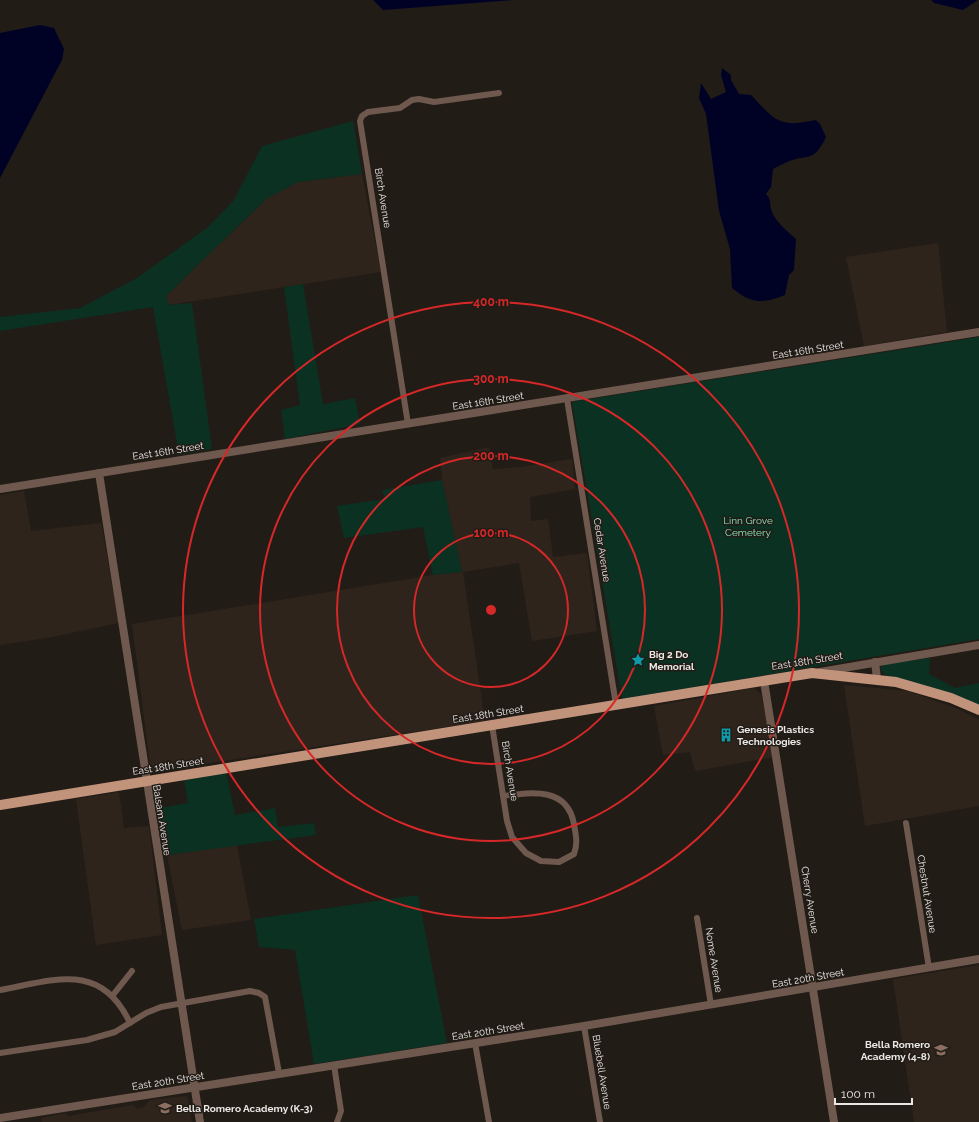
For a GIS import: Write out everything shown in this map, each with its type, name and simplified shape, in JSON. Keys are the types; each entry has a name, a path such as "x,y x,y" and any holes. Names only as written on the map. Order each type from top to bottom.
{"main road":[{"name":"East 18th Street","path":"0,805 812,673"},
{"path":"812,673 876,679 918,687 979,710"}],"street":[{"name":"Birch Avenue","path":"408,424 360,121 362,116 368,112 400,108 412,100 419,99 434,102 499,92"},
{"name":"East 16th Street","path":"0,489 344,432 408,424 979,332"},
{"name":"Cedar Avenue","path":"566,399 616,705"},
{"name":"Balsam Avenue","path":"99,473 146,781 178,1005 200,1122"},
{"name":"East 18th Street","path":"812,673 979,645"},
{"path":"875,662 876,679"},
{"name":"Cherry Avenue","path":"764,681 814,987 834,1122"},
{"name":"Birch Avenue","path":"492,725 503,796 507,821 512,837 526,852 541,861 559,862 574,854 578,844 572,815 568,806 560,798 530,792 503,796"},
{"name":"Chestnut Avenue","path":"906,823 929,968"},
{"name":"Nome Avenue","path":"697,918 712,1005"},
{"name":"East 20th Street","path":"0,1118 584,1026 979,960"},
{"path":"113,995 132,971"},
{"path":"0,990 50,981 77,979 101,986 113,995 124,1009 130,1023"},
{"path":"0,1054 87,1040 115,1032 151,1011 250,992 266,997 279,1074"},
{"name":"Bluebell Avenue","path":"584,1026 600,1122"},
{"path":"475,1043 489,1122"},
{"path":"334,1065 341,1111 337,1122"}],"shaded area":[{"path":"362,174 381,272 169,305 166,296 266,199 298,182"},
{"path":"938,243 947,332 864,346 846,257"},
{"path":"489,447 493,469 520,467 572,459 575,489 530,497 531,521 548,519 553,557 587,553 597,631 532,641 519,563 463,572 485,721 151,772 132,624 433,575 462,572 442,480 440,458"},
{"path":"24,491 31,531 101,523 119,623 47,638 0,645 0,495"},
{"path":"844,685 908,691 958,709 979,720 979,806 865,826"},
{"path":"754,688 761,694 774,757 695,771 690,752 663,755 654,706"},
{"path":"119,792 124,828 149,826 162,935 96,945 76,799"},
{"path":"237,845 251,920 182,930 167,855"},
{"name":"Bella Romero Academy (4-8)","path":"979,965 979,1122 914,1122 893,979"},
{"name":"Bella Romero Academy (K-3)","path":"186,1096 188,1099 192,1122 42,1122 41,1118 65,1113 68,1116 133,1105 137,1109 144,1107 150,1100"}],"green space":[{"path":"353,121 362,174 298,182 266,199 166,296 169,305 192,303 212,449 179,455 153,307 0,331 0,317 80,308 137,278 208,227 234,200 262,146"},
{"path":"303,284 323,404 355,398 360,424 285,439 281,410 300,405 284,287"},
{"name":"Linn Grove Cemetery","path":"979,337 979,639 622,699 572,402"},
{"path":"442,480 462,572 433,575 423,527 344,538 337,506 385,499 382,490"},
{"path":"930,658 929,674 955,688 979,683 979,707 918,684 885,675 880,669 884,664"},
{"path":"226,773 235,815 275,808 278,827 314,823 316,835 167,855 159,808 188,803 184,780"},
{"path":"418,895 447,1043 314,1064 295,950 259,947 254,919"}],"water":[{"path":"373,0 513,0 383,10"},
{"path":"931,0 978,0 963,10 934,3"},
{"path":"40,25 54,28 64,49 62,60 0,178 0,33"},
{"path":"722,68 731,75 731,80 739,94 751,95 766,111 779,120 793,123 816,120 820,124 826,137 817,151 810,156 794,159 773,169 771,187 766,194 769,198 772,212 776,219 782,227 796,239 794,270 789,275 785,295 769,300 751,300 732,288 730,249 719,211 706,114 699,98 701,83 711,99 726,92 721,75"}],"place":[{"name":"Big 2 Do Memorial","path":"638,660"},
{"name":"Genesis Plastics Technologies","path":"726,735"},
{"name":"Bella Romero Academy (4-8)","path":"941,1050"},
{"name":"Bella Romero Academy (K-3)","path":"165,1108"}]}
